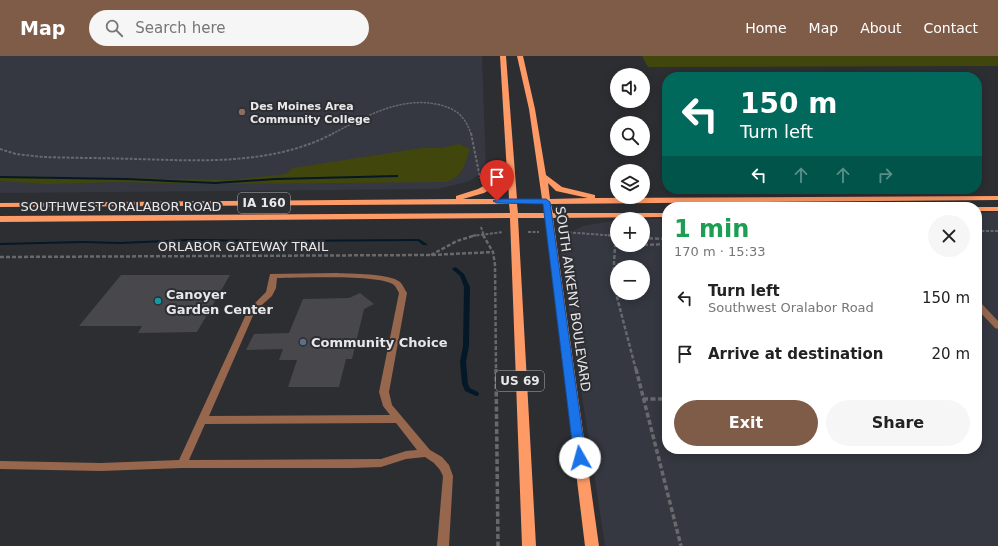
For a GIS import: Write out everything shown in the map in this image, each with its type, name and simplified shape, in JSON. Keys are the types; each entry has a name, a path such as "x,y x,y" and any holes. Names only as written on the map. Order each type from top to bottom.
{"main road":[{"name":"US 69","path":"504,56 529,546"},
{"name":"SOUTH ANKENY BOULEVARD","path":"520,56 532,109 546,202 592,546"},
{"path":"446,201 481,191 510,175"},
{"path":"542,175 559,189 582,195 610,200"},
{"name":"IA 160","path":"650,201 998,198"},
{"name":"SOUTHWEST ORALABOR ROAD","path":"0,204 446,201 546,202"},
{"name":"IA 160","path":"546,202 610,201"},
{"path":"982,209 998,208"},
{"name":"IA 160","path":"548,217 662,215"},
{"name":"SOUTHWEST ORALABOR ROAD","path":"0,220 548,217"}],"lane":[{"path":"182,464 252,310 266,300 274,287 273,276 364,276 383,278 397,284 403,293 384,392 388,406 398,419 426,453 438,460 445,468 448,476 443,546"},
{"path":"982,309 998,326"},
{"path":"201,420 398,419"},
{"path":"0,465 101,467 182,464 381,463 406,455 426,453"}],"path":[{"path":"0,149 16,154 43,157 240,160 308,146 327,138 367,115 386,107 411,103 429,104 451,108 464,117 478,158 481,191"},
{"path":"480,217 482,233 493,252 495,265 498,546"},
{"path":"982,231 998,231"},
{"name":"ORLABOR GATEWAY TRAIL","path":"0,257 431,255 468,236 482,233"},
{"path":"650,238 662,239"},
{"path":"662,244 615,246 613,282 681,546"},
{"path":"431,255 493,252"},
{"path":"643,399 662,399"}],"shaded area":[{"name":"Des Moines Area Community College","path":"0,56 482,56 486,169 470,181 438,189 0,193"},
{"path":"998,212 998,546 605,546 560,252 565,235 583,226 610,221 610,252 650,252 650,219 662,219 662,454 982,454 982,213"}],"green space":[{"path":"642,56 998,56 998,66 648,67"},
{"path":"459,144 470,149 463,169 457,176 447,182 215,184 115,182 48,184 0,181 0,176 232,180 286,174 293,168 422,148 441,148"}],"building":[{"name":"Canoyer Garden Center","path":"121,275 230,275 197,332 138,333 142,326 79,326"},
{"name":"Community Choice","path":"360,293 374,304 364,309 352,359 346,359 339,387 288,387 297,360 279,360 283,349 246,350 254,334 289,333 303,299 349,298"}],"waterway":[{"path":"0,177 126,179 215,183 276,179 397,176"},
{"path":"0,244 83,242 120,243 189,240 419,240 425,244"},
{"path":"455,269 462,275 467,287 466,346 463,362 465,384 467,389 476,394"}],"place":[{"name":"Des Moines Area Community College","path":"242,112"},
{"name":"Canoyer Garden Center","path":"158,301"},
{"name":"Community Choice","path":"303,342"}],"route":[{"path":"497,201 546,202 580,458"}]}
